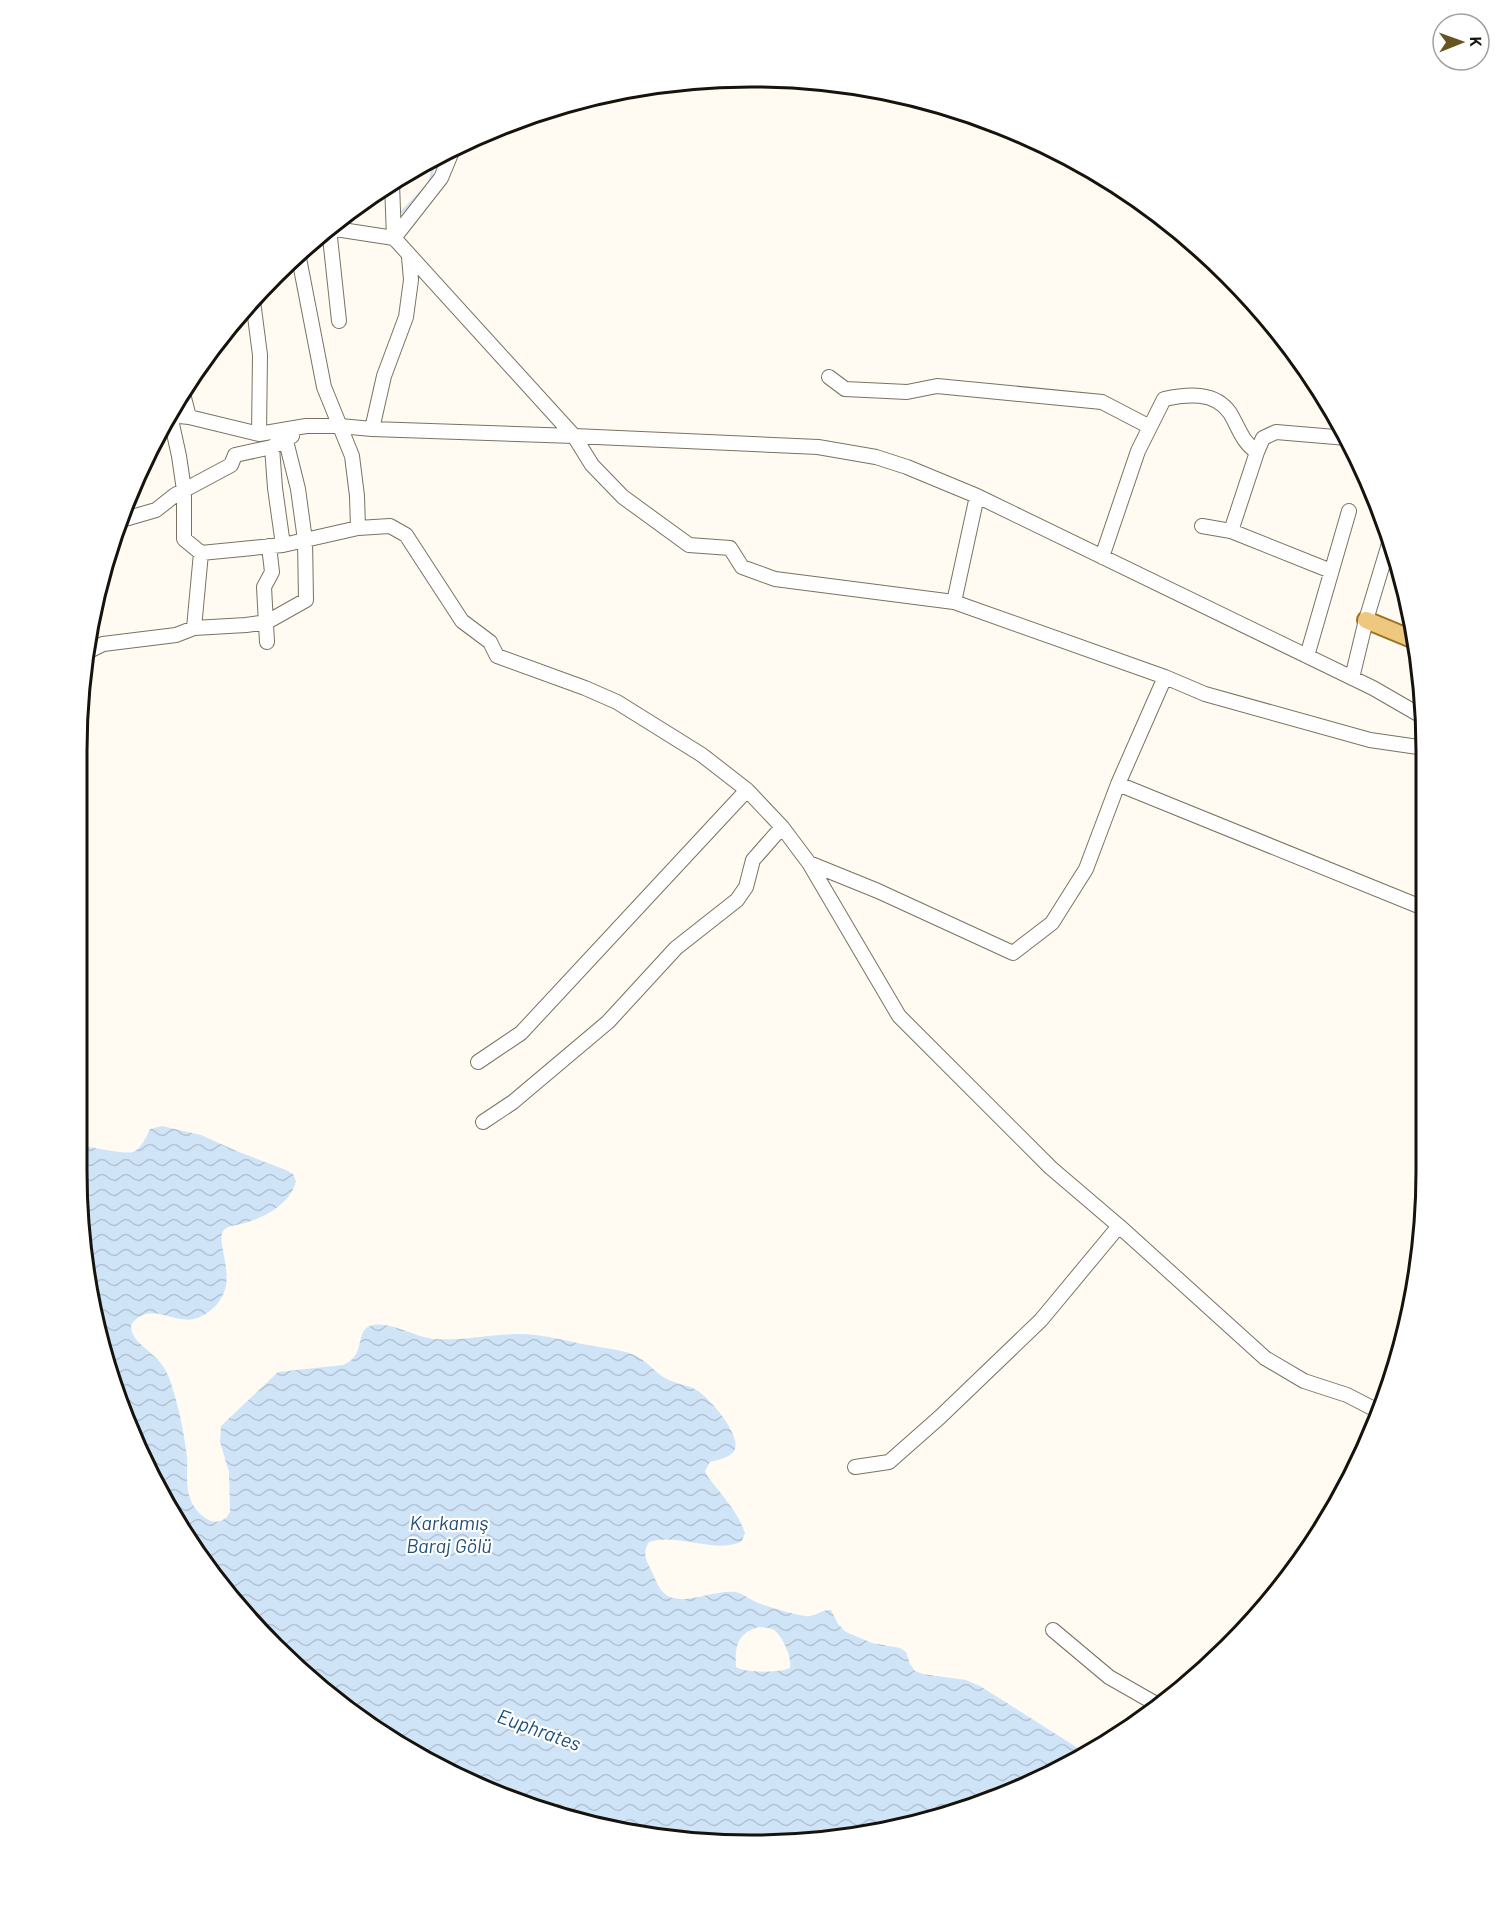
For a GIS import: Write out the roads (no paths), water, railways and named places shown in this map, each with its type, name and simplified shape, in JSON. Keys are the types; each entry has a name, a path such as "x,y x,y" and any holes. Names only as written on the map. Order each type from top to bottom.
{"main road":[{"path":"1366,620 1405,636"}],"street":[{"path":"394,238 441,178 448,161"},
{"path":"392,193 394,238 409,257 574,436 592,465 623,497 689,545 730,549 742,567 775,579 954,602 1165,676 1205,694 1370,740 1416,747"},
{"path":"340,230 394,238"},
{"path":"329,239 339,321"},
{"path":"372,429 384,376 406,317 411,280 409,257"},
{"path":"300,264 324,387 352,456 358,528"},
{"path":"254,311 260,355 260,434"},
{"path":"829,377 845,389 907,392 937,386 1102,402 1150,427"},
{"path":"1102,557 1138,451 1164,399 1186,394 1215,399 1229,411 1240,435 1248,446 1257,452"},
{"path":"186,404 189,417"},
{"path":"178,416 260,434 306,426 340,426 829,448 876,457 907,466 977,496 1373,688 1415,712"},
{"path":"130,518 156,510 184,490 231,465 235,455 272,447 286,441 306,426"},
{"path":"172,427 184,490 184,539 201,553 276,545 358,528 390,526 406,535 462,621 490,642 497,656 617,702 702,755 747,790 782,827 809,863 899,1016 1051,1168 1119,1226 1265,1359 1304,1381 1347,1395 1372,1408"},
{"path":"1231,531 1263,438 1276,432 1336,437"},
{"path":"96,648 103,644 176,635 194,628 267,622 306,600 305,540 286,441"},
{"path":"267,642 264,587 272,572 276,545 272,447"},
{"path":"954,602 977,496"},
{"path":"1307,656 1349,511"},
{"path":"1202,526 1231,531 1331,571"},
{"path":"194,628 201,553"},
{"path":"1352,678 1386,555"},
{"path":"809,863 878,891 1013,953 1052,923 1086,869 1118,784 1165,676"},
{"path":"1118,784 1416,905"},
{"path":"478,1062 520,1033 747,790"},
{"path":"483,1122 513,1102 608,1022 676,948 737,900 746,887 753,860 782,827"},
{"path":"855,1467 889,1462 940,1416 1041,1320 1119,1226"},
{"path":"1053,1630 1109,1677 1151,1701"}],"water":[{"name":"Karkamış Baraj Gölü","path":"162,1126 201,1135 286,1170 293,1174 296,1181 289,1196 276,1208 261,1217 224,1230 222,1246 226,1281 224,1294 216,1305 202,1316 192,1319 147,1314 139,1317 131,1325 136,1340 160,1362 170,1380 184,1437 188,1493 197,1510 207,1519 219,1521 230,1512 229,1472 220,1442 221,1426 278,1372 343,1365 351,1361 367,1327 388,1326 434,1339 509,1334 537,1335 627,1352 637,1356 665,1378 686,1385 703,1395 724,1418 736,1444 732,1453 710,1462 705,1471 738,1518 745,1533 742,1541 721,1546 672,1540 649,1542 645,1553 663,1592 670,1597 687,1599 735,1592 767,1606 805,1616 831,1610 838,1624 846,1632 872,1643 900,1648 906,1652 915,1671 966,1680 980,1686 1079,1749 1006,1784 965,1800 881,1822 795,1834 708,1834 622,1822 538,1800 458,1766 382,1723 313,1670 252,1609 224,1575 176,1503 138,1425 122,1384 100,1300 88,1214 87,1147 129,1153 136,1150 150,1129","holes":["759,1627 768,1628 781,1637 788,1653 790,1668 762,1672 736,1667 737,1647 742,1637"]}],"waterway":[{"path":"430,182 433,169"},
{"path":"402,212 426,187"}],"water label":[{"name":"Euphrates","path":"539,1730"}]}
